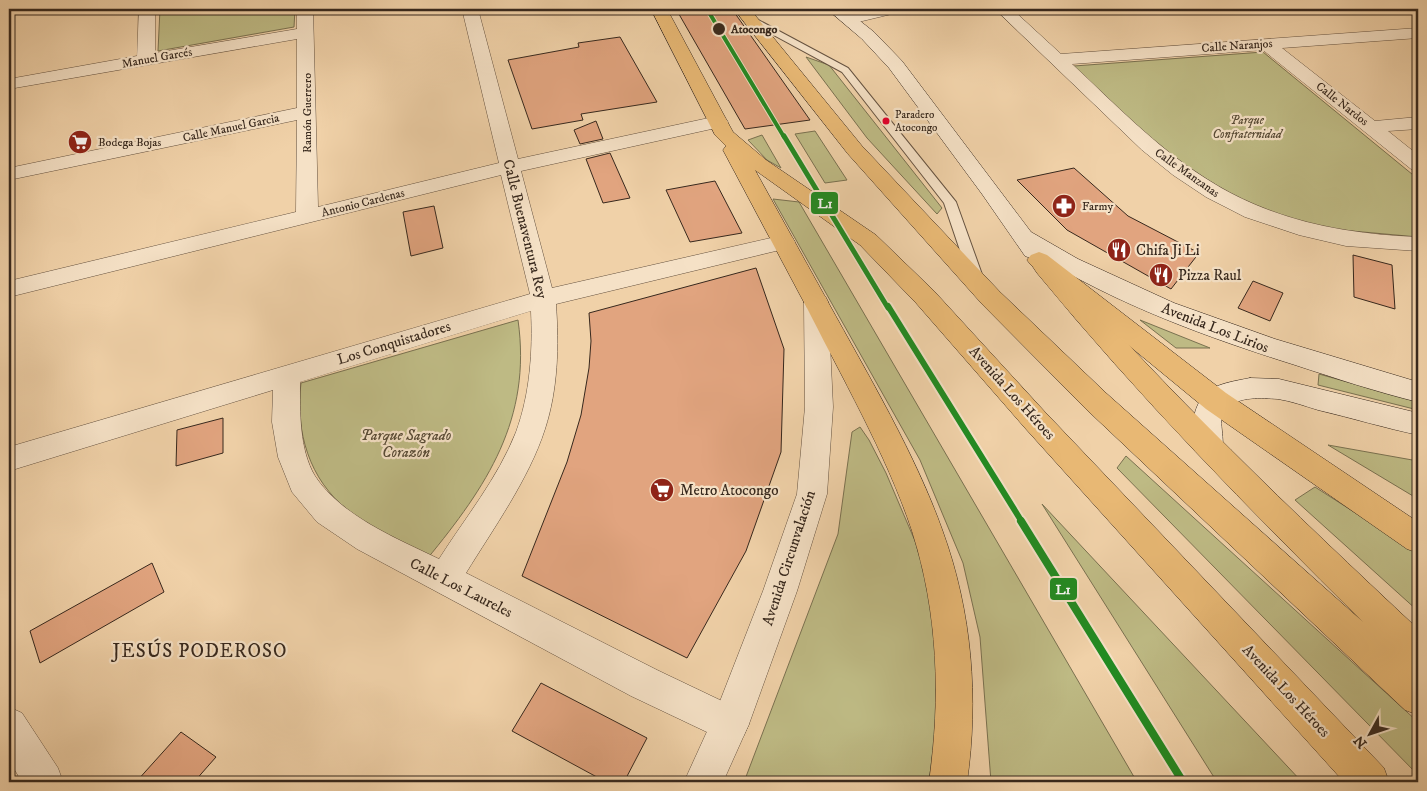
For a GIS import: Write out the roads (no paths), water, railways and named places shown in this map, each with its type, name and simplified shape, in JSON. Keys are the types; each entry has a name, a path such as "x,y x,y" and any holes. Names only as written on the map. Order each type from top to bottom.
{"main road":[{"name":"Avenida Los Héroes","path":"660,9 722,128 759,164 868,240 925,296 1035,420 1370,782"},
{"path":"746,14 856,150 979,286 1096,401 1418,697"},
{"name":"Avenida Circunvalación","path":"722,128 816,302"},
{"path":"1031,248 1216,402 1418,538"},
{"path":"1031,248 1090,323 1297,535 1418,652"},
{"path":"816,302 916,501 933,549 943,588 950,631 954,695 950,772"}],"street":[{"path":"146,60 147,9"},
{"name":"Ramón Guerrero","path":"305,9 307,216"},
{"name":"Calle Buenaventura Rey","path":"445,579 524,447 535,412 543,371 545,336 544,298 470,9"},
{"path":"842,14 894,9"},
{"name":"Calle Manzanas","path":"1003,9 1146,144 1186,175 1231,202 1265,217 1330,236 1375,243 1418,244"},
{"path":"842,14 888,54 1031,248"},
{"name":"Manuel Garcés","path":"9,84 306,32"},
{"name":"Calle Naranjos","path":"1057,60 1418,32"},
{"name":"Calle Nardos","path":"1266,44 1418,165"},
{"name":"Calle Manuel Garcia","path":"9,174 307,112"},
{"path":"1371,127 1418,123"},
{"name":"Antonio Cardenas","path":"9,289 509,167 722,128"},
{"name":"Los Conquistadores","path":"9,459 544,298 784,242"},
{"name":"Avenida Los Lirios","path":"1031,248 1056,258 1094,278 1171,311 1273,350 1418,392"},
{"name":"Avenida Circunvalación","path":"703,782 730,724 780,591 812,494 819,407 816,302"},
{"name":"Calle Los Laureles","path":"287,376 286,422 293,457 303,484 328,513 368,540 644,683 730,724"},
{"path":"1210,447 1207,426 1209,413 1216,402 1230,393 1250,388 1279,389 1418,424"},
{"path":"9,726 44,782"}],"lane":[{"path":"746,14 846,70 950,202 979,286"}],"place":[{"name":"Atocongo","path":"719,29"},
{"name":"Paradero Atocongo","path":"886,121"},
{"name":"Bodega Bojas","path":"80,142"},
{"name":"Farmy","path":"1064,206"},
{"name":"Chifa Ji Li","path":"1119,250"},
{"name":"Pizza Raul","path":"1161,275"},
{"name":"Metro Atocongo","path":"662,490"}],"district":[{"name":"JESÚS PODEROSO","path":"200,651"}],"park label":[{"name":"Parque Confraternidad","path":"1247,127"},
{"name":"Parque Sagrado Corazón","path":"406,444"}]}
